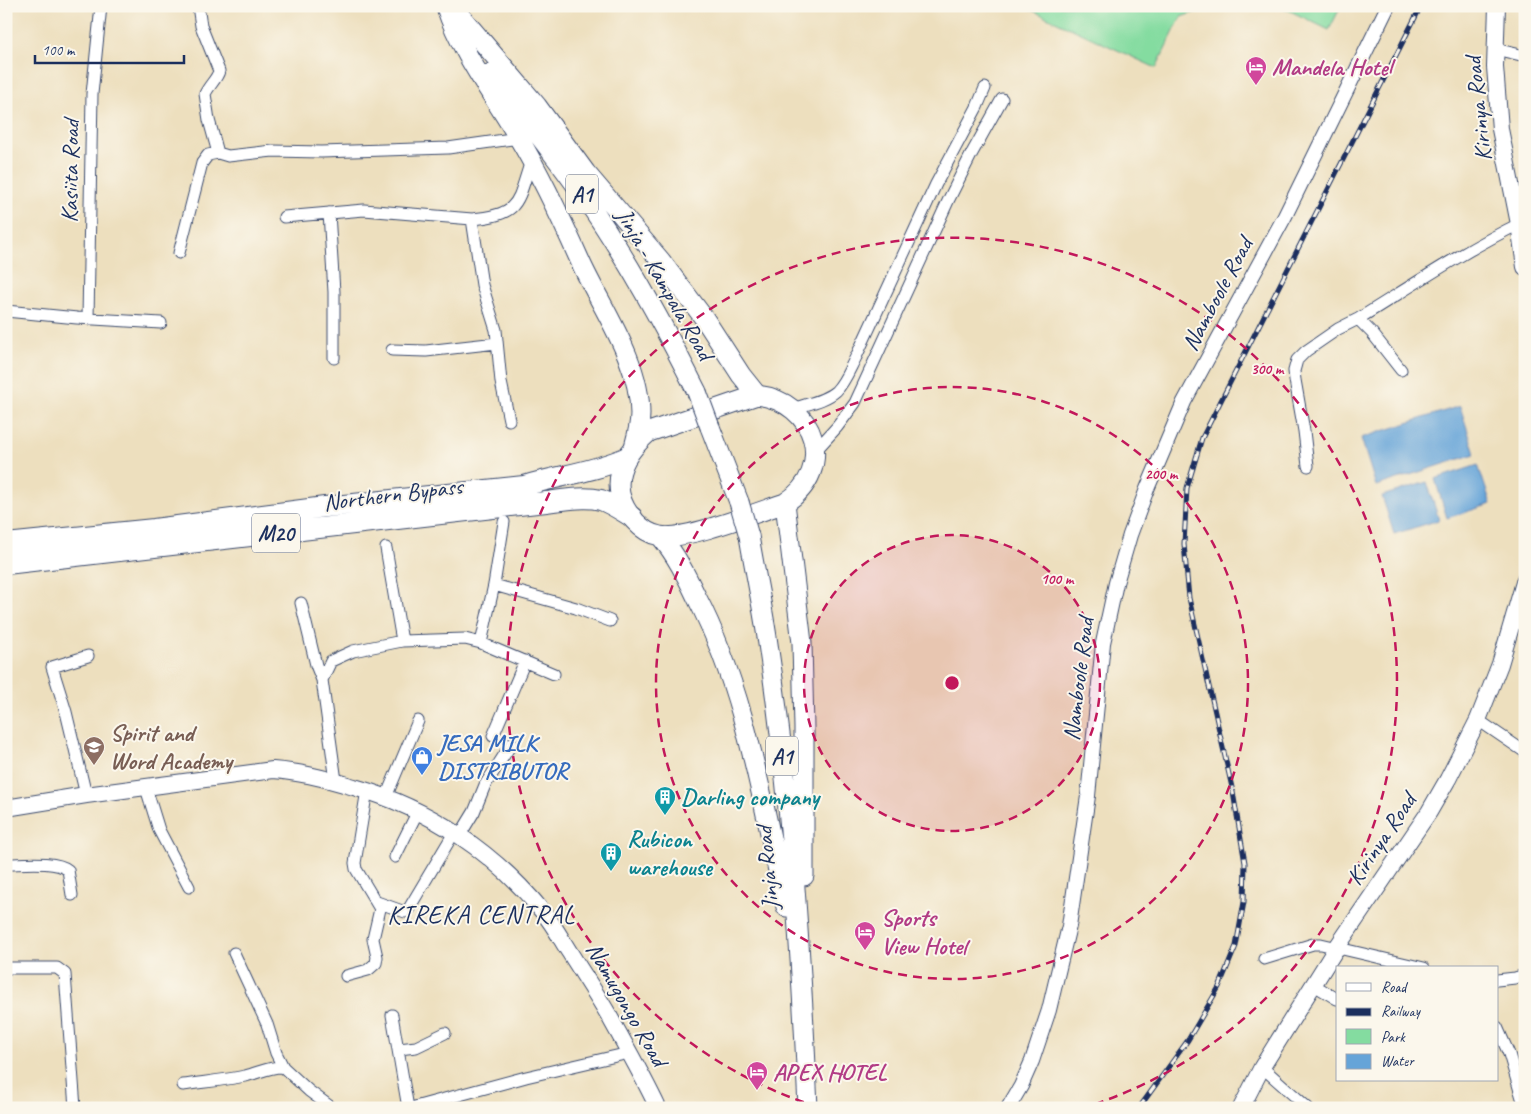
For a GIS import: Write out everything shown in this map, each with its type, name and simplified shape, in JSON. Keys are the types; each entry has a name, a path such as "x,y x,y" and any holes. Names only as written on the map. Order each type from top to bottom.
{"highway":[{"path":"449,6 463,45 519,138 554,203 625,352 637,390 640,414 639,430 629,453 621,472 619,489 622,501 632,517 650,533 661,537 686,535 785,503 796,496 804,487 811,475 816,450 811,431 792,409 780,400 757,395 649,432 629,453"},
{"path":"449,6 537,106 586,173 661,261 704,318 741,375 757,395"},
{"name":"Jinja - Kampala Road","path":"449,6 490,71 585,198 633,273 671,340 697,392 739,502 748,536"},
{"name":"Northern Bypass","path":"6,544 524,486 611,464 629,453"},
{"name":"Northern Bypass","path":"6,564 585,499 600,500 632,517"},
{"path":"785,503 802,643 804,908 802,978"},
{"name":"Jinja Road","path":"748,536 768,643 781,740 802,978 808,1108"},
{"path":"661,537 675,555 717,638 739,703 802,978"}],"main road":[{"name":"Kirinya Road","path":"1497,6 1496,80 1500,129 1522,222 1525,267"},
{"name":"Kirinya Road","path":"1240,1108 1262,1067 1337,947 1429,812 1467,743 1500,664 1525,579"},
{"name":"Namugongo Road","path":"6,808 86,795 273,770 288,771 336,781 386,796 457,833 513,879 543,912 588,979 630,1052 658,1108"}],"street":[{"name":"Kasiita Road","path":"88,319 92,94 101,6"},
{"path":"198,6 201,26 219,71 218,76 205,94 209,120 218,153"},
{"name":"Namboole Road","path":"1008,1108 1021,1086 1032,1061 1049,1010 1068,926 1088,796 1103,643 1116,583 1130,534 1184,402 1285,216 1388,6"},
{"path":"1496,50 1525,56"},
{"path":"792,409 828,396 836,390 845,378 936,184 985,88"},
{"path":"816,450 837,427 854,403 949,199 1002,98"},
{"path":"179,253 202,163 208,155 218,153 228,156 273,151 321,152 448,148 519,138"},
{"path":"284,217 364,210 472,219 506,212 514,207 531,161"},
{"path":"329,213 334,292 334,358"},
{"path":"472,219 482,285 494,324 501,382 509,420"},
{"path":"1308,466 1294,371 1297,360 1306,351 1338,329 1358,319 1437,268 1522,222"},
{"path":"6,311 71,318 161,323"},
{"path":"1358,319 1372,333 1401,370"},
{"path":"392,350 426,351 497,343"},
{"path":"481,642 494,585 504,522"},
{"path":"386,548 402,641"},
{"path":"494,585 576,608 610,620"},
{"path":"301,603 316,665 322,680 336,781"},
{"path":"322,680 331,661 354,651 402,641 465,639 481,642 554,674"},
{"path":"86,795 66,712 52,667 88,656"},
{"path":"493,736 524,661"},
{"path":"1478,720 1525,752"},
{"path":"386,796 418,721"},
{"path":"377,902 400,911 406,911 457,833 474,812 485,785 512,743"},
{"path":"146,788 159,830 190,887"},
{"path":"346,976 368,970 376,963 377,957 373,939 380,916 380,909 356,869 355,863 367,790"},
{"path":"396,857 418,811"},
{"path":"6,864 51,864 64,866 68,870 72,895"},
{"path":"1264,959 1313,944 1337,947 1416,966"},
{"path":"234,953 267,1024 276,1053 283,1067 309,1091 332,1108"},
{"path":"6,968 57,968 64,974 75,1108"},
{"path":"1498,980 1525,975"},
{"path":"1314,985 1336,998"},
{"path":"392,1015 409,1108 630,1052"},
{"path":"1498,1029 1509,1054 1524,1102"},
{"path":"399,1050 416,1047 445,1033"},
{"path":"183,1086 245,1076 276,1066 283,1067"},
{"path":"1262,1067 1308,1108"}],"green space":[{"path":"1023,6 1213,6 1181,17 1156,68"},
{"path":"1280,6 1341,6 1329,30"}],"water":[{"path":"1460,406 1475,454 1376,486 1361,438"},
{"path":"1478,465 1491,504 1447,518 1435,479"},
{"path":"1427,482 1439,520 1394,534 1382,496"}],"railway":[{"path":"1139,1108 1188,1040 1219,987 1236,946 1244,902 1245,863 1233,792 1189,598 1184,544 1187,488 1202,438 1421,6"}],"place":[{"name":"Mandela Hotel","path":"1256,86"},
{"name":"Spirit and Word Academy","path":"94,766"},
{"name":"JESA MILK DISTRIBUTOR","path":"422,776"},
{"name":"Darling company","path":"665,816"},
{"name":"Rubicon warehouse","path":"611,872"},
{"name":"Sports View Hotel","path":"865,951"},
{"name":"APEX HOTEL","path":"757,1091"}],"district":[{"name":"KIREKA CENTRAL","path":"481,914"}]}
